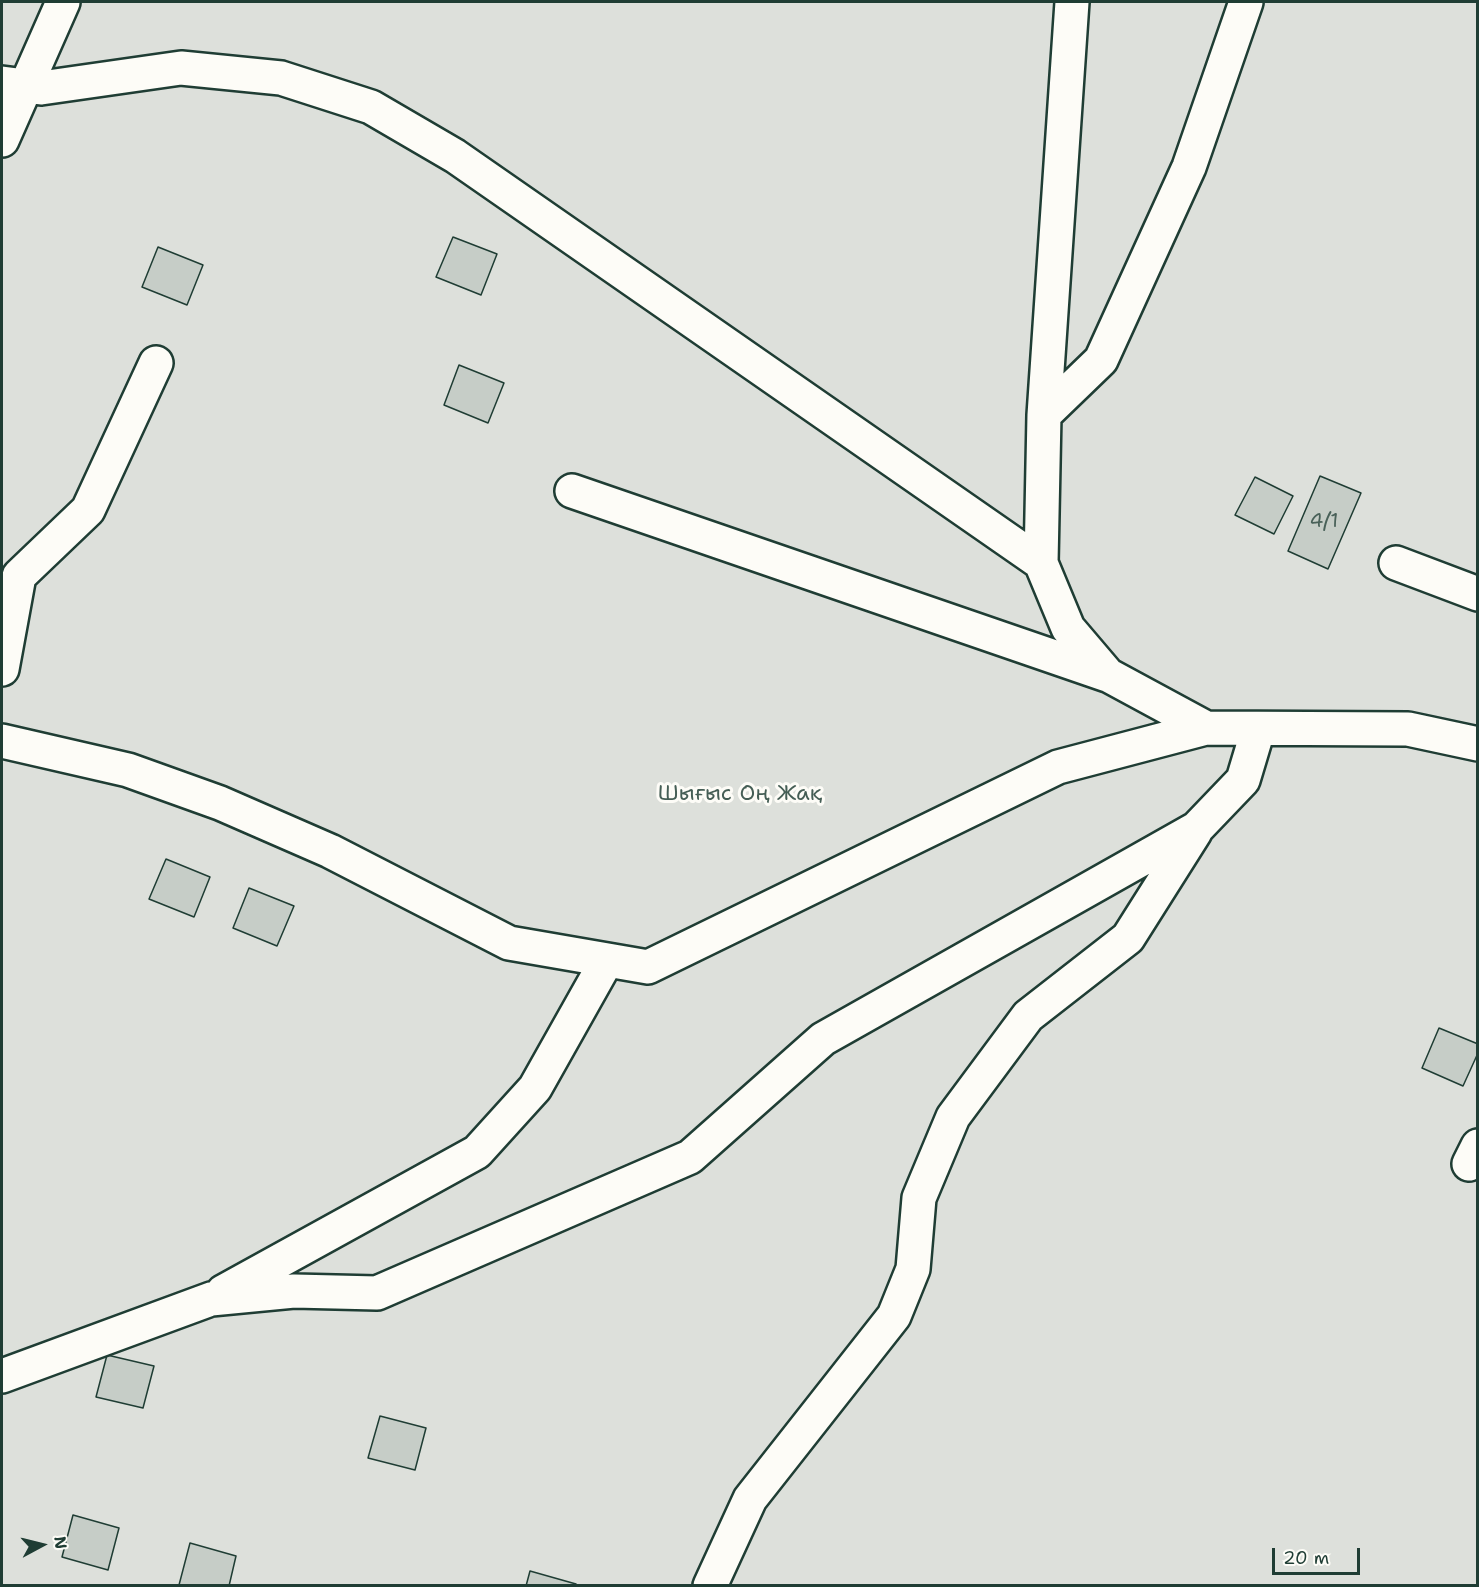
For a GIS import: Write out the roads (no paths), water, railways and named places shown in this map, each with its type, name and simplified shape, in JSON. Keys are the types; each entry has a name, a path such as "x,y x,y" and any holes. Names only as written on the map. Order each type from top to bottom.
{"lane":[{"path":"2,140 13,85 63,2"},
{"path":"1072,2 1044,415 1041,563 1068,627 1108,675"},
{"path":"1044,415 1101,360 1189,167 1246,2"},
{"path":"13,85 41,88 181,68 281,78 371,107 455,156 1041,563"},
{"path":"2,669 19,576 88,510 156,363"},
{"path":"572,491 1108,675 1206,728"},
{"path":"1396,563 1478,594"},
{"path":"2,741 128,770 220,803 330,851 509,943 648,967 1058,767 1206,728 1408,729 1478,744"},
{"path":"710,1586 750,1499 894,1316 913,1269 919,1198 953,1117 1028,1016 1128,938 1197,828 1243,780 1258,730"},
{"path":"211,1299 294,1291 377,1293 690,1157 823,1039 1197,828"},
{"path":"2,1376 211,1299 477,1152 535,1088 607,960"}],"park label":[{"name":"Шығыс Оң Жақ","path":"740,794"}]}
